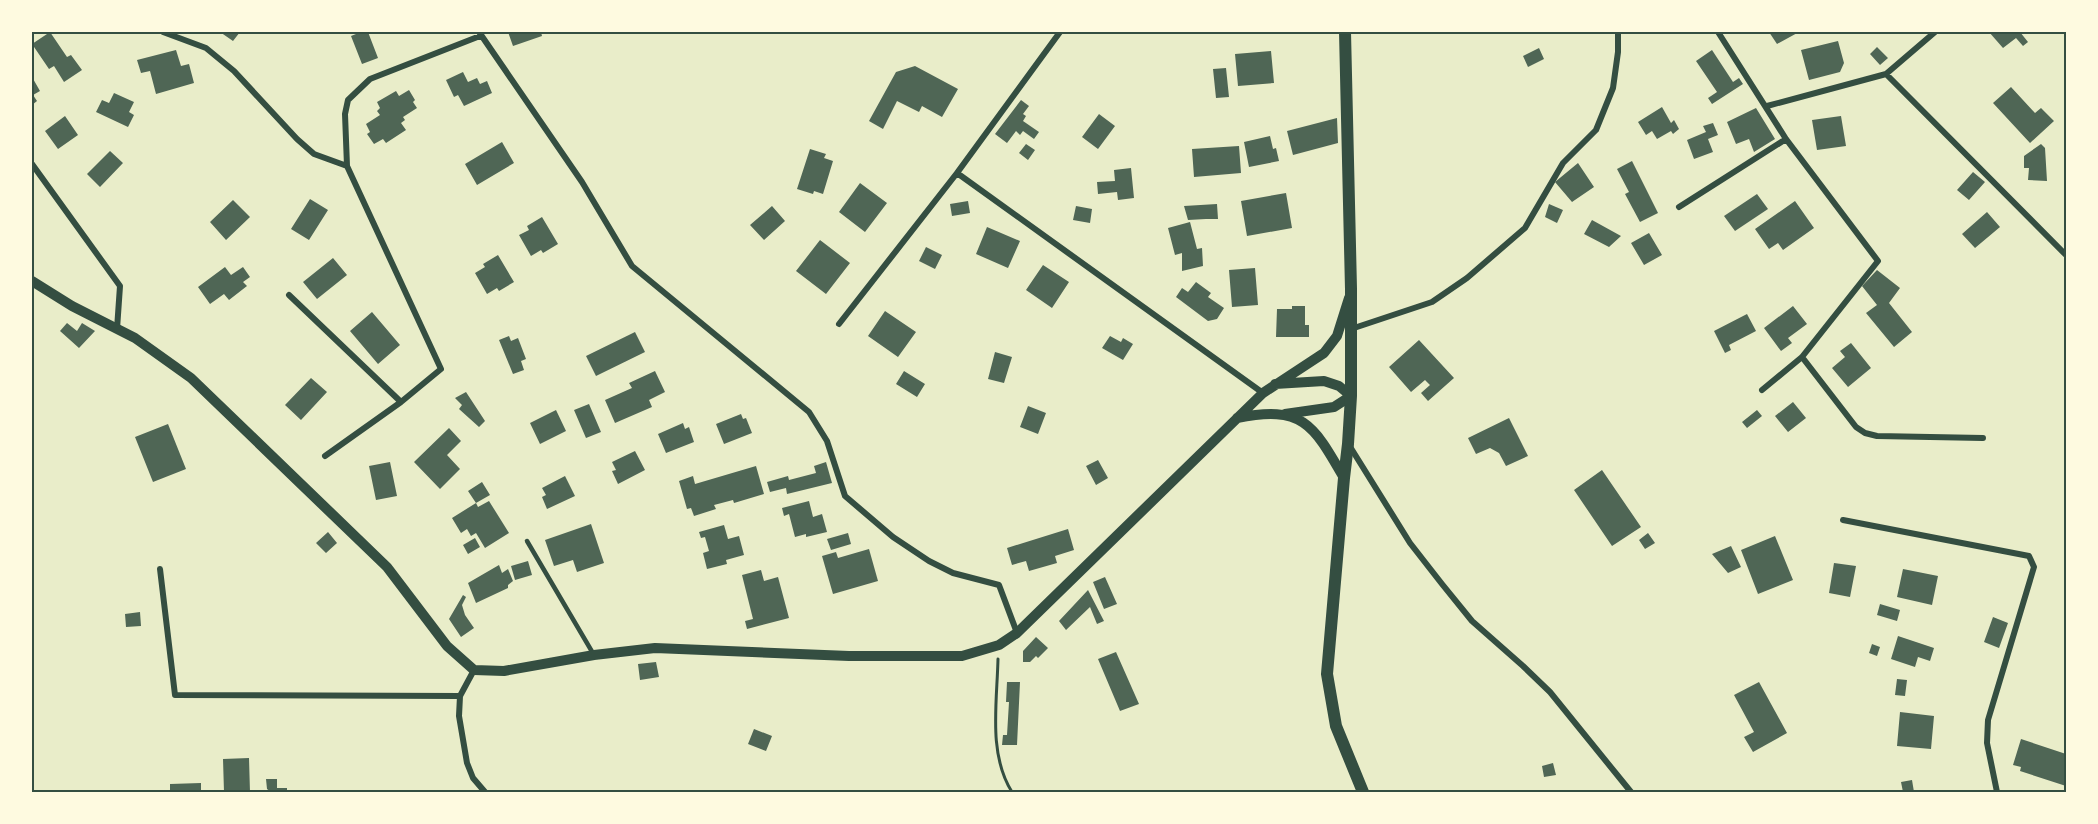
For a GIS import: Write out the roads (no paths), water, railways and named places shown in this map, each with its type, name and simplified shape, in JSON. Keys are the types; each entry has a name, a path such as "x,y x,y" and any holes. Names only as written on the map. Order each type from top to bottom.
{"main road":[{"path":"1346,32 1351,396 1327,674 1336,726 1363,792"}],"street":[{"path":"163,32 206,48 234,71 305,147 314,154 347,166"},
{"path":"839,324 957,173 1060,32"},
{"path":"1350,330 1432,302 1467,278 1525,228 1563,163 1596,130 1613,88 1618,32"},
{"path":"1718,32 1786,139 1878,261 1802,357 1762,390"},
{"path":"1767,106 1886,74 1935,32"},
{"path":"325,456 401,402 441,369 347,166 345,114 348,100 370,79 480,34 582,182 632,266 809,412 827,441 845,496 893,537 929,561 953,573 999,585 1017,633"},
{"path":"1886,74 2067,255"},
{"path":"1679,207 1786,139"},
{"path":"32,164 120,286 117,329"},
{"path":"957,173 1263,393"},
{"path":"32,281 72,306 135,338 191,378 387,567 447,646 474,670 504,671 594,655 656,648 849,656 962,656 999,645 1017,633 1263,393 1324,353 1337,336 1351,289"},
{"path":"289,295 401,402"},
{"path":"1802,357 1856,427 1865,433 1877,436 1983,438"},
{"path":"1237,418 1262,413 1285,414 1334,407 1351,396 1339,386 1324,381 1274,384"},
{"path":"1285,414 1306,424 1321,440 1344,478"},
{"path":"1348,444 1410,543 1449,594 1472,621 1550,692 1631,792"},
{"path":"1843,520 2029,556 2033,561 2034,567 1988,720 1987,743 1997,792"},
{"path":"160,568 175,695 460,696"},
{"path":"474,670 460,696 459,716 467,763 473,777 485,792"}],"lane":[{"path":"528,541 594,655"}]}
